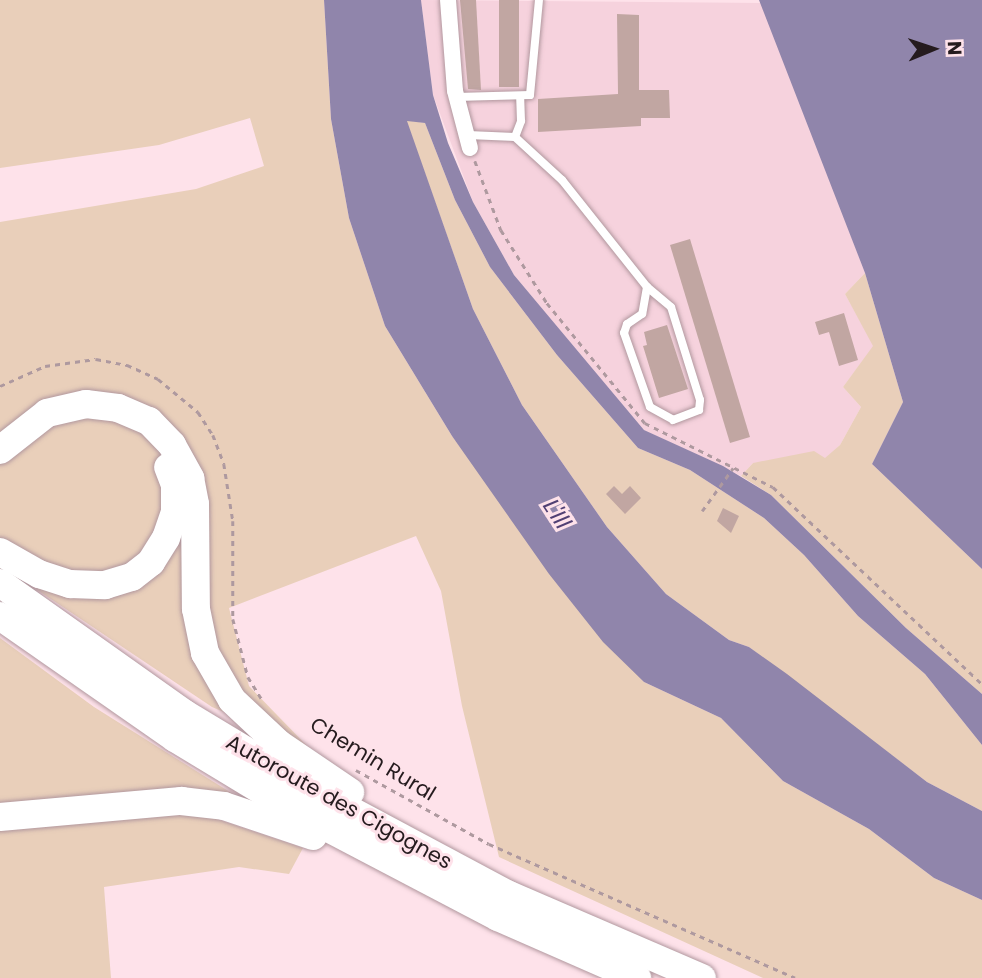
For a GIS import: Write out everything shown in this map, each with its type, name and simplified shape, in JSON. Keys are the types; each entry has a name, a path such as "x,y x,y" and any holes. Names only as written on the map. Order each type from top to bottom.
{"highway":[{"path":"0,450 47,413 86,404 118,408 149,421 172,445 190,478 195,505 196,609 205,653 232,700 279,744 390,818 409,844"},
{"path":"0,467 41,432 67,423 95,421 120,425 146,438 164,456 175,485 174,512 166,538 151,562 132,577 105,585 70,584 39,574 0,552"},
{"name":"Autoroute des Cigognes","path":"0,583 185,714 409,844 509,895 702,978"},
{"name":"Autoroute des Cigognes","path":"0,616 175,738 340,835 498,917 636,978"},
{"path":"0,817 181,801 224,806 310,836 340,835"}],"street":[{"path":"448,0 456,97 468,141"}],"lane":[{"path":"456,97 530,95 539,0"},
{"path":"515,138 521,121 520,96"},
{"path":"468,141 515,138 562,180 647,287 670,307 700,400 699,410 673,420 650,407 624,333 627,324 642,314 647,287"}],"path":[{"path":"468,141 501,230 547,303 645,424 773,487 982,684"},
{"path":"0,386 45,366 96,359 127,365 158,379 198,412 224,464 233,521 233,619 248,677 267,707"},
{"path":"702,511 733,468"},
{"name":"Chemin Rural","path":"346,764 489,844 795,978"}],"shaded area":[{"path":"0,0 324,0 331,119 349,218 385,326 452,436 644,682 721,718 783,781 869,829 934,878 982,900 982,978 763,978 499,857 462,706 441,591 416,536 229,608 249,686 310,749 212,707 33,587 0,555 0,222 196,189 264,166 250,118 159,145 0,168"},
{"path":"421,0 763,3 865,273 845,294 874,346 843,387 861,407 840,445 825,459 753,463 741,476 644,430 514,275 473,202 433,95"},
{"path":"406,120 425,123 455,200 490,267 557,355 638,448 690,470 764,518 804,555 858,616 925,674 982,745 982,811 927,782 749,647 729,640 666,594 607,527 522,405 473,309"},
{"path":"865,273 903,402 872,464 982,569 982,694 906,628 771,495 741,476 753,463 814,451 825,458 840,445 861,407 843,387 873,346 845,294"},
{"path":"0,638 94,707 249,804 0,807"},
{"path":"190,810 303,848 289,874 239,867 104,887 111,978 0,978 0,826"}],"water":[{"name":"L'Ill","path":"324,0 421,0 433,95 448,143 473,202 514,275 644,430 723,466 771,495 906,628 982,694 982,745 925,674 858,616 804,555 764,518 690,470 638,448 557,355 490,267 455,200 425,123 407,121 473,309 522,405 607,527 666,594 729,640 749,647 787,674 927,782 982,811 982,900 934,878 869,829 783,781 721,718 644,682 603,642 549,574 452,436 385,326 349,218 331,119"},
{"path":"759,0 982,0 982,569 872,464 903,402 865,273"}],"building":[{"path":"460,0 476,0 481,90 468,89"},
{"path":"499,0 519,0 519,87 499,87"},
{"path":"617,14 639,15 639,90 669,90 670,118 641,118 641,126 538,132 538,99 618,94"},
{"path":"690,239 750,437 730,443 670,245"},
{"path":"844,313 858,360 839,366 829,332 819,335 815,322"},
{"path":"667,325 688,389 659,398 643,346 647,345 644,332"},
{"path":"614,486 622,494 630,486 641,498 625,514 606,494"},
{"path":"723,508 739,516 731,533 717,521"}]}
